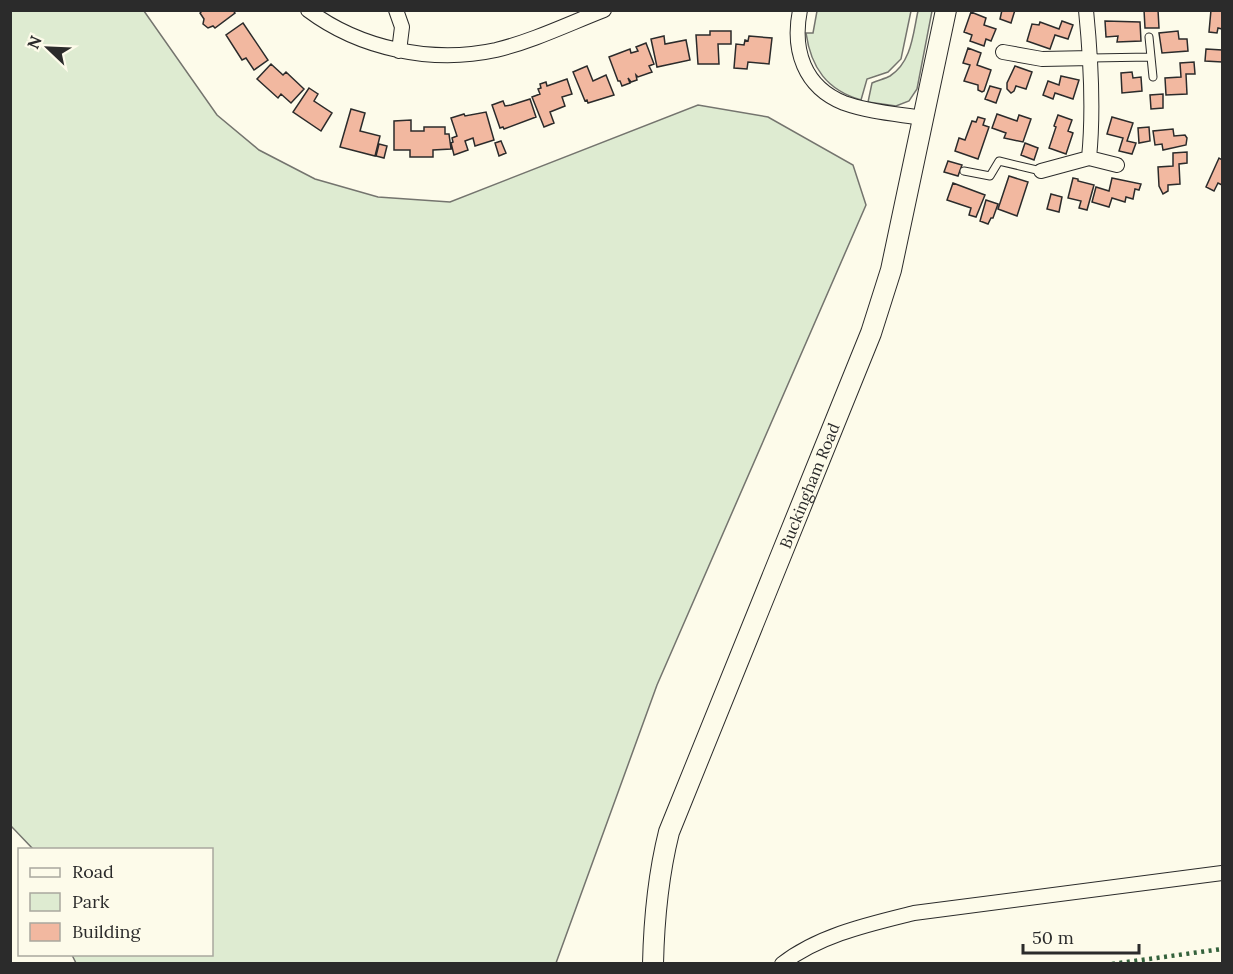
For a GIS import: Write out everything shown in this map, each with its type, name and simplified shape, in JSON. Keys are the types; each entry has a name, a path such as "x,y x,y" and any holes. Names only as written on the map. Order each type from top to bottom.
{"main road":[{"name":"Buckingham Road","path":"658,960 658,884 669,832 871,333 891,270 946,10"}],"street":[{"path":"308,10 344,32 371,43 399,51 454,56 495,50 528,40 604,10"},
{"path":"396,10 402,27 399,51"},
{"path":"800,10 796,29 798,52 808,73 823,90 843,102 863,108 922,118"},
{"path":"1086,10 1091,58 1092,123 1089,158"},
{"path":"1004,52 1042,59 1091,58"},
{"path":"1041,171 1089,158 1117,165"},
{"path":"782,963 822,941 873,923 914,914 1222,873"}],"lane":[{"path":"1149,37 1153,76"},
{"path":"1091,58 1151,57"},
{"path":"964,171 990,176 999,161 1041,171"}],"green space":[{"path":"11,10 144,11 217,115 259,150 315,179 378,197 450,202 698,105 768,117 853,165 866,205 657,685 556,963 76,963 72,956 213,956 213,848 32,848 11,826"},
{"path":"817,11 911,11 901,59 888,72 867,79 861,100 849,96 830,84 812,57 806,33 813,33"},
{"path":"918,11 932,11 917,89 909,101 896,106 868,102 872,83 890,76 903,63 910,46"}],"building":[{"path":"203,10 233,10 235,13 215,28 213,26 208,28 203,24 204,19 200,13"},
{"path":"1002,10 1015,10 1011,23 1000,19"},
{"path":"1144,10 1158,10 1159,28 1145,28"},
{"path":"1211,10 1222,10 1222,29 1218,28 1217,33 1209,32"},
{"path":"971,12 986,18 984,25 996,29 991,41 986,39 984,46 970,41 972,35 964,32"},
{"path":"1062,21 1073,25 1068,39 1055,35 1050,49 1027,41 1032,24 1039,25 1040,22 1059,29"},
{"path":"1105,21 1140,22 1141,41 1117,42 1118,36 1106,37"},
{"path":"243,23 268,60 254,70 246,58 242,60 226,35"},
{"path":"710,31 731,31 731,44 718,44 719,64 698,64 696,35 710,35"},
{"path":"1178,31 1179,39 1187,39 1188,51 1162,53 1159,33"},
{"path":"664,36 665,44 686,40 690,60 657,67 651,39"},
{"path":"749,36 772,38 769,64 748,62 747,69 734,68 736,44 744,45"},
{"path":"646,43 654,64 649,66 652,72 638,77 636,75 637,80 631,82 628,78 630,83 622,86 609,57 630,49 631,53 638,51 636,47"},
{"path":"968,48 981,53 977,65 991,70 982,92 978,90 978,85 964,81 970,65 963,63"},
{"path":"1206,49 1222,50 1222,62 1205,61"},
{"path":"1194,62 1195,74 1186,74 1187,94 1166,95 1165,78 1181,77 1180,63"},
{"path":"271,64 283,75 286,72 304,89 291,103 281,94 278,98 257,79"},
{"path":"587,66 593,81 606,75 614,95 588,103 587,100 585,101 573,72"},
{"path":"1015,66 1032,72 1026,89 1016,86 1011,93 1007,89 1007,83"},
{"path":"1132,72 1133,78 1141,77 1142,91 1122,93 1121,73"},
{"path":"1061,76 1079,80 1073,99 1055,93 1053,99 1043,95 1048,81 1059,85"},
{"path":"567,79 572,94 562,97 565,106 550,112 554,123 544,127 532,97 540,94 538,89 541,88 540,84 546,82 547,86"},
{"path":"990,86 1001,89 996,103 985,99"},
{"path":"309,88 318,94 314,101 332,113 321,131 293,112"},
{"path":"1163,94 1163,108 1151,109 1150,95"},
{"path":"530,99 536,117 504,129 500,128 492,105 503,101 505,106"},
{"path":"351,109 365,113 360,131 380,136 375,156 340,147"},
{"path":"486,112 494,140 475,146 473,138 465,141 468,150 454,155 451,143 452,138 457,136 451,118"},
{"path":"997,114 1017,121 1019,115 1031,119 1023,142 1004,138 1006,133 992,128"},
{"path":"1058,115 1072,120 1068,131 1073,133 1066,154 1049,148"},
{"path":"978,117 985,119 983,125 989,127 978,159 955,151 959,138 965,140 972,121 976,122"},
{"path":"1112,117 1133,123 1127,141 1136,143 1132,154 1119,151 1123,138 1107,134"},
{"path":"411,120 411,131 424,131 424,127 445,127 445,134 449,134 451,149 433,150 433,157 410,157 410,150 394,150 394,121"},
{"path":"1149,127 1150,141 1139,143 1138,128"},
{"path":"1173,129 1174,136 1185,135 1186,145 1163,150 1162,144 1155,145 1153,131"},
{"path":"501,141 506,153 499,156 495,143"},
{"path":"1025,143 1038,148 1034,160 1021,155"},
{"path":"379,144 387,146 384,158 376,156"},
{"path":"1187,152 1187,163 1179,164 1180,184 1168,185 1168,191 1163,194 1159,186 1158,167 1173,166 1173,153"},
{"path":"1219,158 1222,160 1222,185 1218,183 1214,191 1206,187"},
{"path":"948,161 962,165 958,176 944,172"},
{"path":"1009,176 1028,182 1017,216 998,209"},
{"path":"1073,178 1094,185 1087,210 1079,208 1081,201 1068,198"},
{"path":"1112,178 1141,184 1139,190 1135,189 1133,199 1126,197 1125,202 1112,198 1109,207 1092,202 1096,187 1109,191"},
{"path":"953,183 985,195 976,217 969,215 971,208 947,200"},
{"path":"1051,194 1062,197 1059,212 1047,209"},
{"path":"986,200 998,204 988,224 980,221"}],"hedge":[{"path":"1112,964 1222,949"}]}
